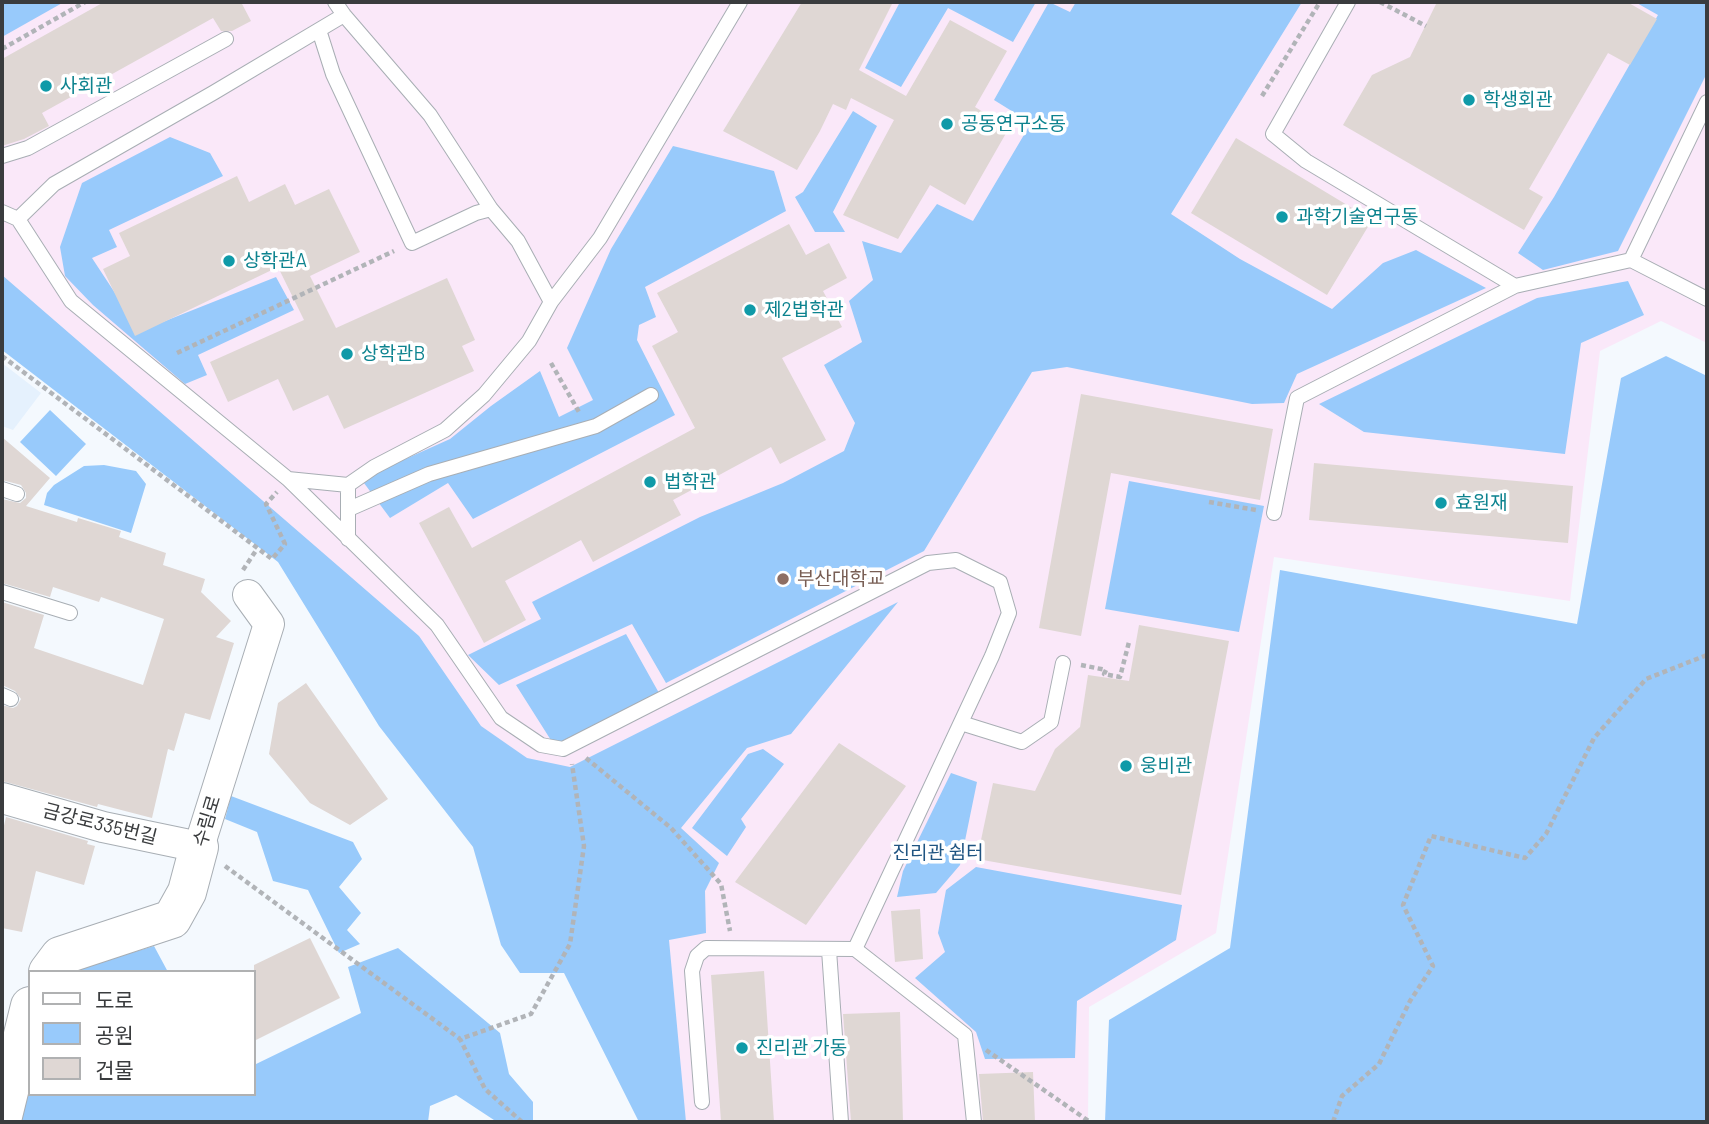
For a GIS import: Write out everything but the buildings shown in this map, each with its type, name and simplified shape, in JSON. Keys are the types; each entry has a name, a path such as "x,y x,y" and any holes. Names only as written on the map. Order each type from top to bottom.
{"main road":[{"name":"수림로","path":"50,970 60,956 172,919 187,892 199,847"},
{"path":"2,1120 28,1014"}],"street":[{"name":"수림로","path":"199,847 269,624 248,594"},
{"name":"금강로335번길","path":"2,798 103,827 199,847"}],"lane":[{"path":"335,2 430,115 491,209 518,240 551,302"},
{"path":"288,479 348,485 374,467 445,430 484,395 529,341 551,302 600,238 740,2"},
{"path":"1348,2 1273,134 1306,161 1515,286"},
{"path":"18,219 54,184 344,15"},
{"path":"319,30 333,74 412,243 476,213 491,209"},
{"path":"2,156 28,148 226,39"},
{"path":"1631,260 1707,102"},
{"path":"2,212 18,219 71,301 288,479 437,625 501,718 541,745 563,749 928,563 956,560 1000,582 1009,613 961,723 855,949"},
{"path":"1274,513 1297,398 1515,286 1631,260 1707,299"},
{"path":"349,509 429,474 596,426 651,395"},
{"path":"348,485 348,539"},
{"path":"2,489 17,494"},
{"path":"2,592 70,613"},
{"path":"961,723 1022,742 1051,722 1063,663"},
{"path":"702,1102 692,971 697,956 706,948 855,949 965,1035 974,1122"},
{"path":"829,950 841,1122"}],"path":[{"path":"2,49 85,2"},
{"path":"1262,96 1320,2"},
{"path":"1380,2 1426,26"},
{"path":"177,353 412,243"},
{"path":"2,356 272,559 285,544 265,503 278,491"},
{"path":"551,363 588,428"},
{"path":"1209,502 1274,513"},
{"path":"1092,667 1106,670 1104,674 1120,677 1129,642"},
{"path":"1333,1122 1342,1097 1379,1064 1410,1001 1433,966 1403,905 1431,836 1525,858 1546,834 1594,738 1646,679 1707,654"},
{"path":"582,755 671,828 721,884 730,932"},
{"path":"460,1039 530,1014 570,944 584,846 572,760"},
{"path":"199,847 460,1039 485,1089 522,1122"},
{"path":"965,1035 1090,1122"}],"shaded area":[{"name":"부산대학교","path":"2,2 1707,2 1707,343 1661,321 1600,351 1570,601 1274,557 1216,933 1089,1007 1088,1122 663,1122 618,919 281,556 2,337"},
{"path":"2,363 41,393 13,430 2,426"}],"green space":[{"path":"2,2 64,2 2,37"},
{"path":"900,2 1036,2 1013,42 948,8 901,87 865,68"},
{"path":"1049,2 1070,12 1076,2 1302,2 1171,214 1240,259 1332,309 1383,263 1416,250 1486,288 1297,374 1284,403 1252,404 1067,367 1032,372 924,551 666,683 632,624 499,685 468,655 541,619 532,602 700,517 783,483 844,451 855,423 824,365 862,342 849,301 873,280 862,241 901,253 937,204 973,221 1031,123 994,100"},
{"path":"1635,2 1707,2 1707,73 1618,251 1543,270 1518,253 1554,197 1658,15"},
{"path":"853,111 877,126 833,212 845,232 815,232 795,197 803,192"},
{"path":"170,137 210,153 223,176 109,230 117,247 92,258 140,331 276,277 294,310 198,355 207,375 185,384 93,305 65,276 60,247 82,183"},
{"path":"673,146 774,171 786,211 645,287 656,317 639,325 637,340 675,415 473,519 448,483 390,518 361,479 450,439 540,371 559,417 593,400 567,348 611,249"},
{"path":"2,275 419,636 481,726 527,758 570,767 898,602 791,734 747,748 681,828 719,863 705,891 706,933 669,940 686,1122 639,1122 564,973 520,973 501,945 473,847 379,726 278,562 2,350"},
{"path":"1628,281 1644,315 1581,343 1565,454 1364,432 1319,404 1537,298"},
{"path":"1666,356 1707,376 1707,1122 1105,1122 1109,1020 1230,948 1280,570 1577,624 1621,378"},
{"path":"50,410 86,444 56,476 20,442"},
{"path":"104,465 136,471 146,484 131,533 44,505 47,493 54,485 84,466"},
{"path":"1129,481 1264,506 1239,632 1105,609"},
{"path":"626,634 659,693 554,745 516,685"},
{"path":"763,749 784,764 741,819 746,827 727,856 692,828 748,754"},
{"name":"진리관 쉼터","path":"951,773 977,782 960,865 936,893 897,897 903,871"},
{"path":"231,796 353,842 362,859 339,887 361,913 347,930 360,944 339,953 308,890 273,881 257,832 225,819"},
{"path":"976,867 1182,905 1176,940 1077,1001 1075,1058 985,1059 976,1032 915,978 945,952 938,933 946,890"},
{"path":"154,946 167,970 74,970"},
{"path":"398,948 500,1033 509,1074 533,1102 533,1122 497,1122 456,1095 430,1106 428,1122 17,1122 28,1081 28,1096 256,1096 256,1064 361,1013 348,967"}],"place":[{"name":"사회관","path":"46,86"},
{"name":"학생회관","path":"1469,100"},
{"name":"공동연구소동","path":"947,124"},
{"name":"과학기술연구동","path":"1282,217"},
{"name":"상학관A","path":"229,261"},
{"name":"제2법학관","path":"750,310"},
{"name":"상학관B","path":"347,354"},
{"name":"법학관","path":"650,482"},
{"name":"효원재","path":"1441,503"},
{"name":"부산대학교","path":"783,579"},
{"name":"웅비관","path":"1126,766"},
{"name":"진리관 가동","path":"742,1048"}]}
